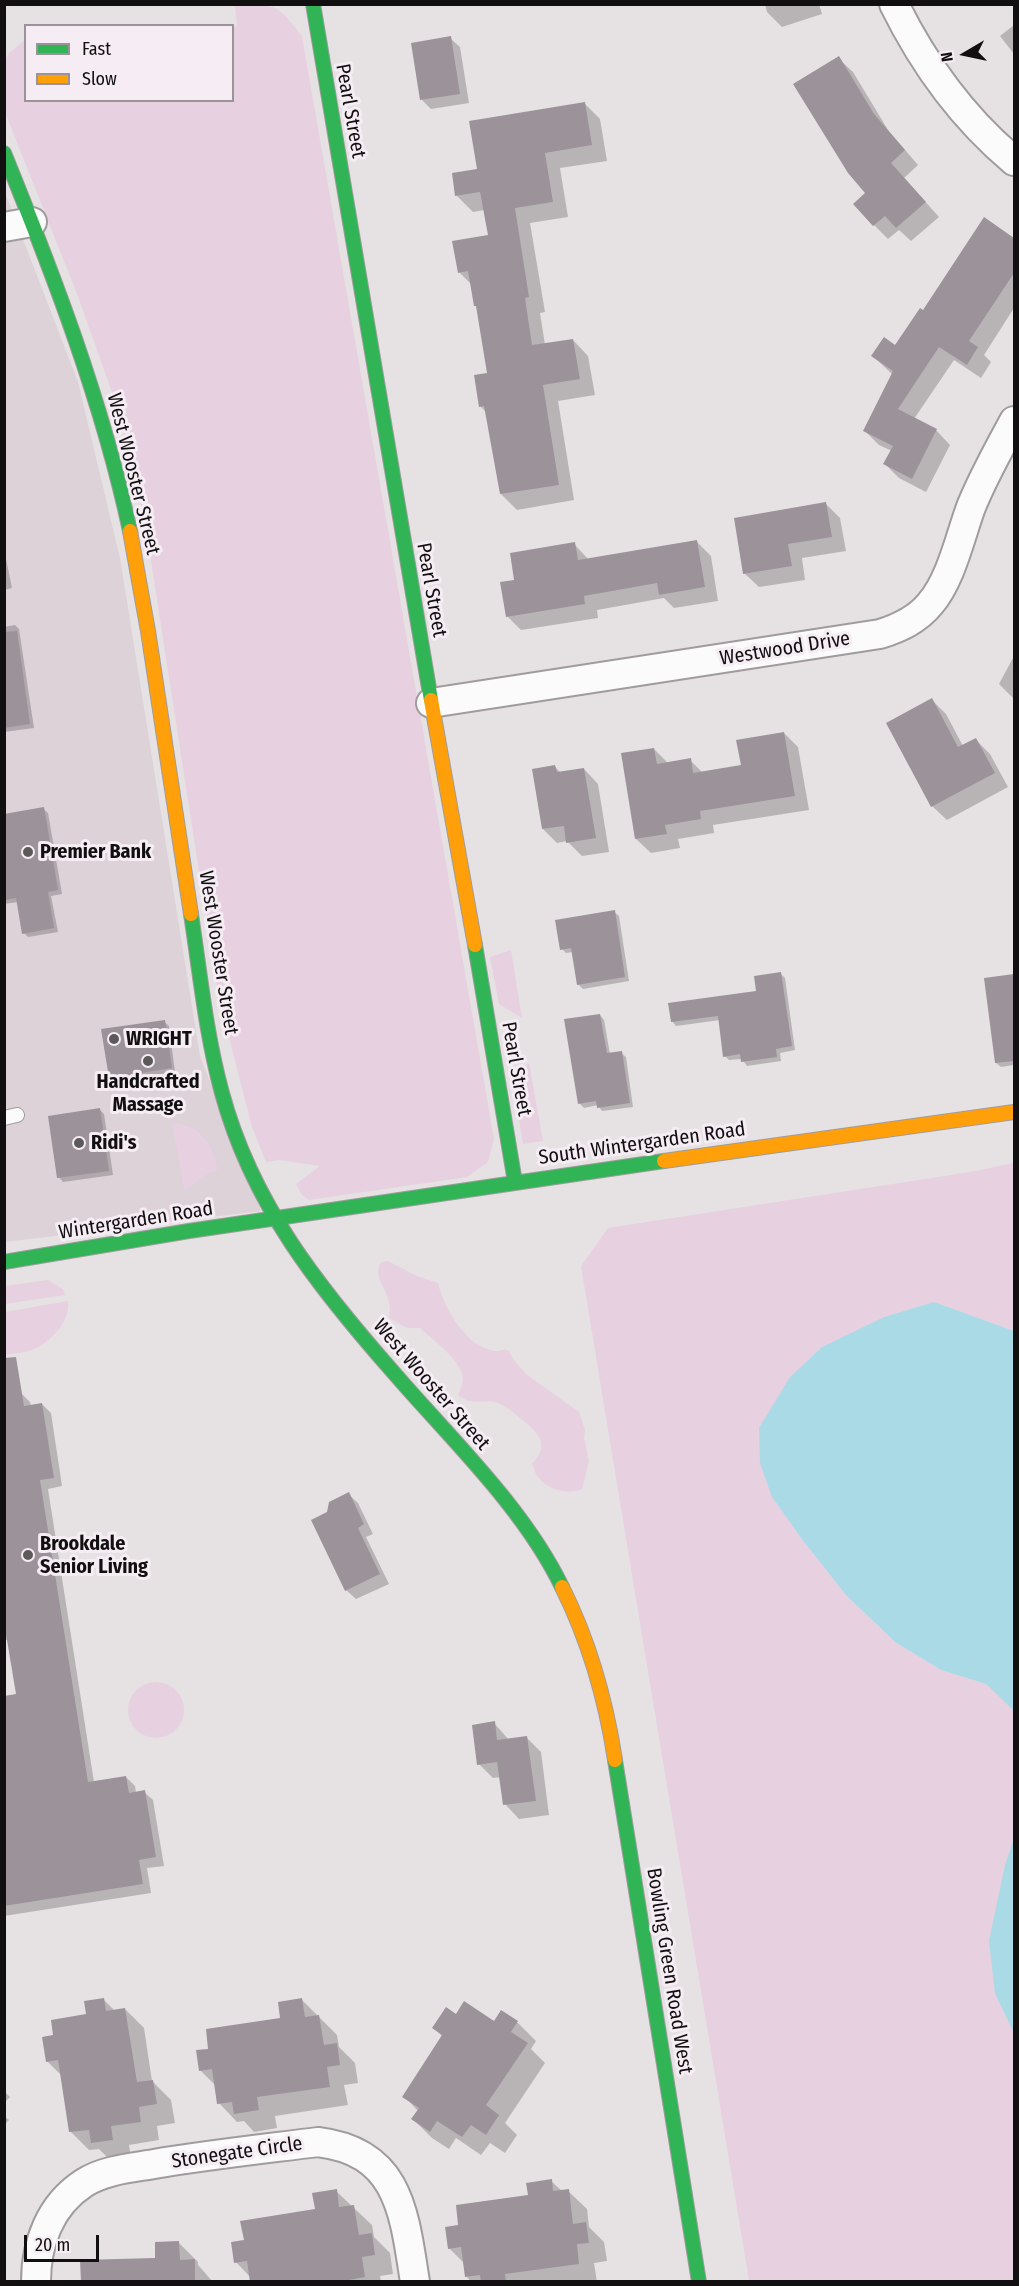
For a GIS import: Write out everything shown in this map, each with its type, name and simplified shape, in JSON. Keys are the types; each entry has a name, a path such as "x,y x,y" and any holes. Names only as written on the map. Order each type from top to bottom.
{"main road":[{"name":"Pearl Street","path":"313,4 431,704 515,1182"},
{"name":"West Wooster Street","path":"4,153 59,292 98,409 121,492 140,580 192,922 218,1072 232,1126 249,1168 275,1219 310,1270 369,1345 494,1487 529,1532 559,1580 579,1621 595,1667"},
{"name":"South Wintergarden Road","path":"275,1219 515,1182 1014,1112"},
{"name":"Wintergarden Road","path":"4,1262 275,1219"},
{"name":"Bowling Green Road West","path":"595,1667 612,1739 699,2282"}],"street":[{"path":"894,4 935,74 971,118 1014,161"},
{"path":"4,227 32,222"},
{"name":"Westwood Drive","path":"431,704 880,634 898,628 929,607 940,592 972,505 1014,421"},
{"name":"Stonegate Circle","path":"36,2282 36,2263 47,2226 57,2209 70,2194 86,2182 111,2172 156,2164 318,2142 339,2144 359,2152 376,2165 389,2181 399,2201 415,2282"}],"shaded area":[{"path":"235,5 268,6 280,11 302,36 494,1139 488,1162 467,1177 309,1200 302,1195 296,1184 320,1166 280,1160 266,1162 252,1127 218,994 144,516 117,406 77,294 5,112 5,60 9,53 24,41 24,102 234,102 234,27 237,26"},
{"path":"4,190 78,382 120,558 200,1056 261,1211 5,1242"},
{"path":"511,950 522,1018 499,1004 490,957"},
{"path":"529,1063 543,1141 523,1144 513,1082"},
{"path":"172,1123 191,1128 204,1138 213,1152 218,1170 207,1174 184,1190"},
{"path":"1014,1163 1014,1331 934,1302 884,1317 822,1347 790,1377 772,1497 846,1595 895,1642 941,1670 986,1684 1014,1711 1014,1838 1005,1865 995,1994 1014,2033 1014,2281 749,2281 581,1266 608,1228 970,1172"},
{"path":"388,1261 417,1276 438,1283 451,1315 466,1335 485,1349 509,1351 527,1375 579,1412 585,1430 584,1438 589,1461 582,1489 558,1490 542,1481 532,1464 541,1450 540,1439 533,1429 501,1404 463,1399 458,1395 463,1377 454,1360 420,1328 407,1328 389,1318 389,1301 378,1275 381,1262"},
{"path":"48,1280 63,1289 65,1295 5,1304 5,1286"},
{"path":"68,1301 64,1322 50,1339 30,1350 5,1355 5,1312"},
{"path":"151,1682 161,1682 176,1690 182,1699 184,1710 182,1721 176,1730 161,1738 151,1738 140,1733 133,1726 128,1715 128,1705 133,1694 140,1687"}],"water":[{"path":"934,1302 1014,1331 1014,1711 986,1684 941,1670 895,1642 846,1595 772,1497 760,1463 759,1428 790,1377 822,1347 884,1317"},
{"path":"1014,1838 1014,2033 995,1994 989,1941 1005,1865"}],"building":[{"path":"451,36 460,94 420,100 411,43"},
{"path":"839,56 874,114 905,150 891,163 926,202 896,228 885,216 873,226 853,204 865,193 848,173 793,84"},
{"path":"585,102 592,145 545,153 553,202 515,208 529,297 525,298 532,345 573,339 580,379 543,385 559,485 500,494 484,406 479,407 474,375 487,373 476,306 474,306 468,271 458,273 452,241 488,235 480,192 455,196 452,173 477,169 469,121"},
{"path":"984,217 1014,238 1014,273 969,341 978,347 967,365 939,347 898,409 937,429 912,479 883,464 893,446 863,431 893,371 871,356 884,337 895,345 920,308 923,310"},
{"path":"826,502 832,537 788,544 792,566 743,574 734,518"},
{"path":"697,540 705,587 659,595 657,583 584,596 585,604 506,617 500,582 514,580 510,553 575,542 578,560"},
{"path":"17,631 30,724 4,728 4,632"},
{"path":"932,698 958,747 976,738 995,773 931,807 886,723"},
{"path":"784,732 795,796 700,811 701,819 665,825 667,834 635,839 621,753 654,748 657,764 691,758 693,773 741,765 736,740"},
{"path":"555,765 557,772 584,768 596,838 566,843 564,826 542,829 532,769"},
{"name":"Premier Bank","path":"44,807 58,890 48,892 54,928 22,934 16,898 4,900 4,814"},
{"path":"615,910 625,977 577,985 571,948 560,950 555,920"},
{"path":"781,972 792,1046 776,1049 777,1057 741,1062 740,1054 723,1057 718,1016 671,1022 668,1003 756,991 754,976"},
{"path":"1014,974 1014,1061 995,1063 984,978"},
{"path":"600,1014 607,1053 622,1051 630,1103 597,1108 596,1101 578,1104 564,1019"},
{"path":"165,1020 172,1068 109,1078 101,1029"},
{"name":"Ridi's","path":"100,1108 109,1171 57,1178 48,1116"},
{"path":"16,1357 24,1406 42,1403 54,1478 40,1480 88,1782 126,1776 129,1793 145,1790 156,1857 139,1860 143,1884 4,1906 4,1696 16,1694 4,1622 4,1358"},
{"path":"349,1492 364,1524 358,1528 380,1574 345,1591 311,1520 327,1512 329,1502"},
{"path":"495,1721 497,1740 527,1736 536,1801 503,1805 497,1762 477,1765 472,1725"},
{"path":"104,1998 106,2011 125,2008 137,2082 153,2080 157,2104 139,2107 141,2122 111,2126 113,2140 91,2143 89,2130 69,2132 58,2060 46,2062 42,2037 53,2035 51,2020 86,2014 84,2001"},
{"path":"302,1998 305,2017 319,2015 324,2045 337,2043 340,2065 327,2067 330,2087 257,2097 259,2110 234,2114 232,2102 217,2104 212,2069 199,2071 196,2050 208,2049 206,2029 280,2018 278,2002"},
{"path":"464,2001 494,2021 501,2010 518,2021 511,2032 528,2043 486,2105 499,2115 486,2135 471,2125 462,2137 437,2121 430,2132 411,2119 419,2108 402,2097 442,2035 432,2028 446,2007 456,2014"},
{"path":"552,2179 553,2191 569,2189 573,2224 586,2222 589,2243 577,2244 579,2264 505,2274 506,2282 481,2282 480,2275 465,2277 461,2247 448,2249 445,2227 458,2225 456,2205 528,2195 526,2183"},
{"path":"337,2189 339,2207 354,2205 359,2235 372,2233 375,2255 362,2257 365,2277 339,2282 250,2282 247,2261 234,2263 231,2242 244,2240 240,2221 315,2209 312,2193"},
{"path":"179,2241 180,2260 195,2259 195,2282 81,2282 80,2260 155,2258 155,2242"}],"traffic: fast":[{"path":"313,4 431,700"},
{"path":"4,153 75,339 106,434 130,531"},
{"path":"191,914 216,1071 235,1133 251,1172 270,1208 291,1243 340,1309 507,1502 528,1530 562,1587"},
{"path":"475,945 515,1182"},
{"path":"4,1262 189,1231 664,1161"},
{"path":"615,1760 699,2282"}],"traffic: slow":[{"path":"130,531 148,631 191,914"},
{"path":"431,700 475,945"},
{"path":"664,1161 1014,1112"},
{"path":"562,1587 595,1672 607,1716 615,1760"}],"place":[{"name":"Premier Bank","path":"28,852"},
{"name":"WRIGHT","path":"114,1039"},
{"name":"Handcrafted Massage","path":"148,1061"},
{"name":"Ridi's","path":"79,1143"},
{"name":"Brookdale Senior Living","path":"28,1555"}]}
